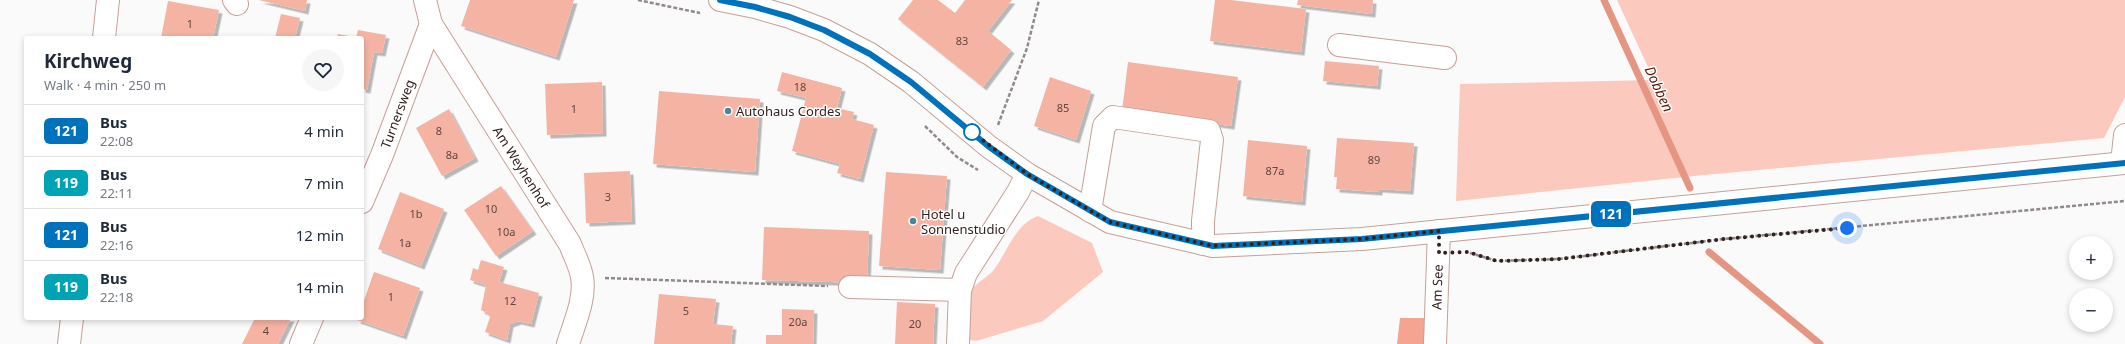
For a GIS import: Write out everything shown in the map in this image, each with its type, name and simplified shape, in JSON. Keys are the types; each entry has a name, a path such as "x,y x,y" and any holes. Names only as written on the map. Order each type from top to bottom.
{"main road":[{"path":"104,36 108,0"},
{"name":"Am Weyhenhof","path":"425,0 431,24 570,244 582,277 582,293 568,344"},
{"path":"714,8 755,7 790,17 824,30 870,54 911,82 988,146 1027,174 1090,211 1110,222 1213,246 1362,239 2124,163 2125,136"},
{"name":"Turnersweg","path":"364,197 382,155 431,24"},
{"path":"1339,45 1444,58"},
{"path":"1090,211 1104,126 1113,117 1209,131 1212,140 1203,221 1202,244"},
{"path":"958,344 960,290 966,273 1018,192 1027,174"},
{"name":"Am See","path":"1435,344 1439,231"},
{"path":"850,287 960,290"},
{"path":"69,344 72,320"},
{"path":"301,344 311,320"}],"path":[{"path":"638,0 714,8"},
{"path":"988,146 998,125 1027,48 1039,0"},
{"path":"921,122 957,157 981,172"},
{"path":"1439,253 1468,252 1497,261 1559,259 1732,238 2125,201"},
{"path":"582,277 850,287"}],"shaded area":[{"path":"1617,0 2125,0 2125,97 2104,138 1694,176 1456,201 1460,84 1654,80"},
{"path":"1038,216 1092,243 1103,272 1043,321 976,341 969,340 969,291 993,271 1017,232 1023,225"},
{"path":"1400,318 1427,318 1425,344 1397,344"}],"building":[{"path":"259,0 307,0 305,11"},
{"path":"470,0 574,0 556,57 461,26"},
{"path":"913,0 938,0 955,13 965,0 1012,0 988,31 1011,50 983,87 898,19"},
{"path":"1215,0 1231,0 1306,9 1301,52 1210,41"},
{"path":"1298,0 1373,0 1372,14 1297,5"},
{"path":"168,1 219,10 213,36 161,36"},
{"path":"281,14 300,18 296,36 276,36"},
{"path":"358,30 386,35 382,53 374,52 367,90 364,89 364,36 356,36"},
{"path":"338,34 349,36 338,36"},
{"path":"1325,61 1379,66 1377,86 1323,81"},
{"path":"1128,62 1238,77 1231,126 1122,111"},
{"path":"782,72 842,88 837,108 854,112 852,119 874,125 860,179 837,173 840,164 792,151 806,98 777,91"},
{"path":"1050,77 1091,91 1076,140 1034,126"},
{"path":"602,82 603,133 547,135 545,84"},
{"path":"659,91 760,99 755,172 653,164"},
{"path":"449,109 475,158 442,176 416,128"},
{"path":"1337,138 1414,143 1410,191 1379,189 1379,192 1336,189 1337,177 1334,177"},
{"path":"1248,140 1307,146 1302,202 1243,196"},
{"path":"630,171 632,221 586,223 584,173"},
{"name":"Hotel u Sonnenstudio","path":"886,172 947,176 940,270 879,266"},
{"path":"501,186 533,231 496,256 464,210"},
{"path":"400,192 444,209 421,266 378,249"},
{"path":"764,227 869,231 867,283 762,280"},
{"path":"481,260 504,267 499,282 539,293 531,324 518,321 510,324 507,340 485,332 490,317 487,313 481,310 486,285 470,280 473,268 478,270"},
{"path":"374,272 420,288 403,336 357,320 364,320 364,300"},
{"path":"659,294 716,299 713,324 733,326 731,344 654,344"},
{"path":"897,302 935,304 933,344 895,344"},
{"path":"782,309 814,310 813,344 766,344 766,335 782,335"},
{"path":"254,320 290,320 278,344 242,344"}],"waterway":[{"name":"Dobben","path":"1604,0 1690,188"},
{"name":"Dobben","path":"1709,252 1820,344"}],"bus line":[{"name":"121","path":"720,0 755,7 790,17 824,30 870,54 911,82 988,146 1027,174 1110,222 1213,246 1362,239 2125,163"}],"place":[{"name":"Autohaus Cordes","path":"728,111"},
{"name":"Hotel u Sonnenstudio","path":"913,221"}],"route":[{"path":"972,132 988,146 1027,174 1110,222 1213,246 1362,239 1439,231 1439,253 1468,252 1497,261 1559,259 1724,239 1847,228"}]}
